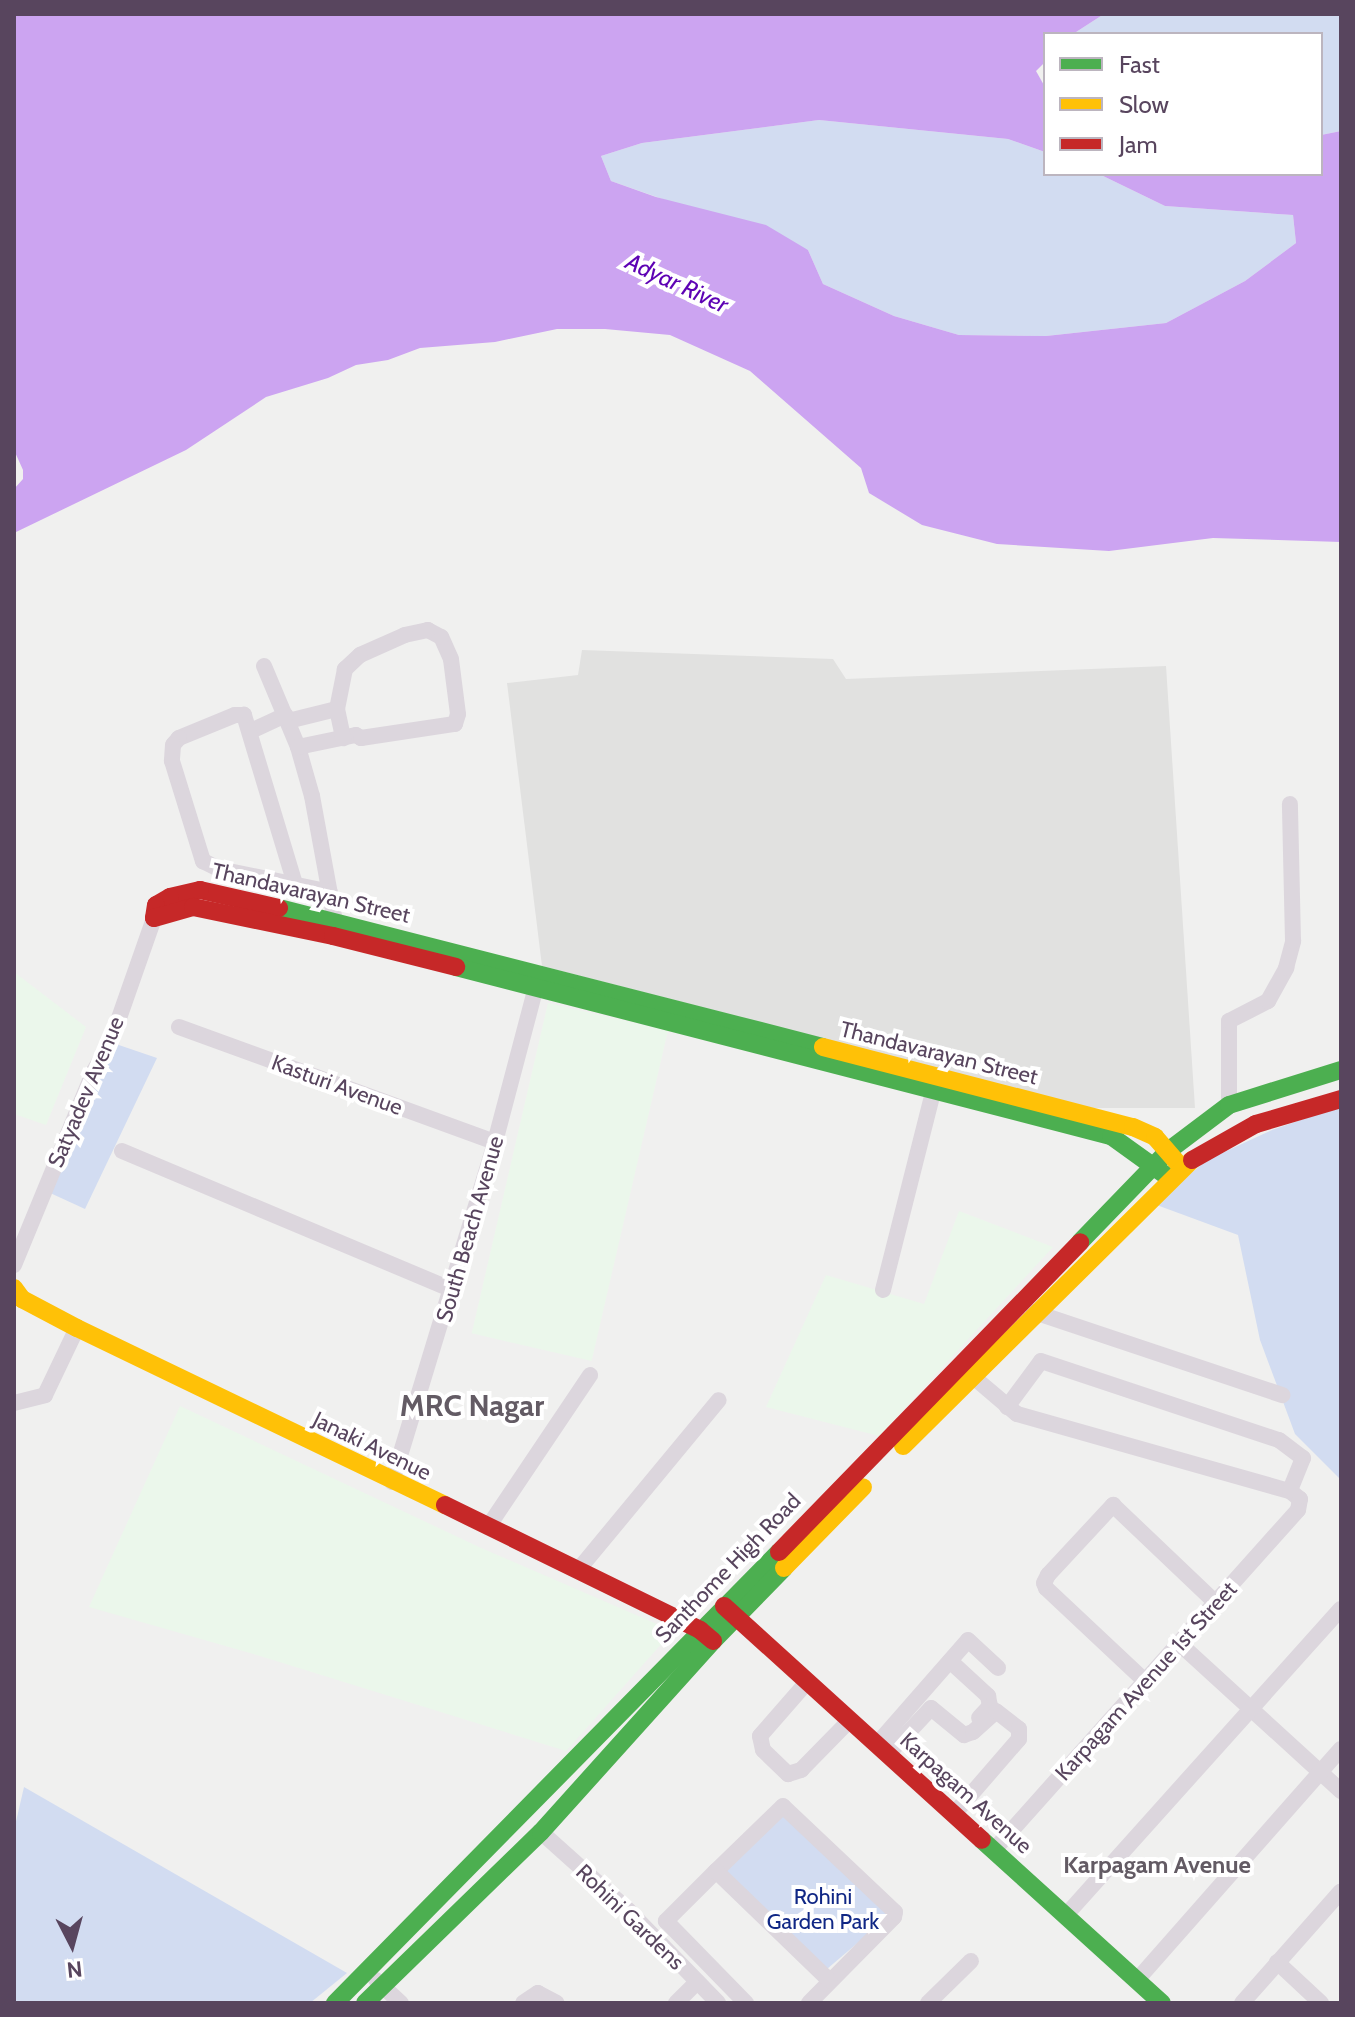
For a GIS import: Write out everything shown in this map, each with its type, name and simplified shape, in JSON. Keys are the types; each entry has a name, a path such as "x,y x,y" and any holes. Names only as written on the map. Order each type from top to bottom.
{"street":[{"path":"298,747 455,724 458,714 451,659 441,637 428,630 405,635 360,655 345,669 337,709 343,738"},
{"path":"264,666 298,747 312,796 334,928"},
{"path":"251,731 286,718 337,709"},
{"path":"200,890 203,861 172,761 173,745 179,738 235,715 244,715 251,731 295,884"},
{"path":"1229,1105 1229,1021 1268,1001 1286,968 1293,941 1290,804"},
{"path":"203,861 219,869 330,892"},
{"name":"Thandavarayan Street","path":"334,928 193,907 154,918 156,905 200,890 334,928 777,1042 1133,1127 1155,1137 1168,1151 1175,1173"},
{"name":"Satyadev Avenue","path":"14,1265 94,1071 111,1041 154,918"},
{"name":"South Beach Avenue","path":"392,1482 453,1290 495,1142 534,980"},
{"name":"Kasturi Avenue","path":"179,1027 495,1142"},
{"name":"Thandavarayan Street","path":"777,1042 934,1089 1111,1136 1154,1165 1175,1173"},
{"name":"Santhome High Road","path":"731,1612 1168,1151 1229,1105 1341,1070"},
{"path":"883,1290 934,1089"},
{"name":"Santhome High Road","path":"335,2003 1175,1173 1208,1149 1256,1124 1341,1099"},
{"path":"122,1151 453,1290"},
{"name":"Janaki Avenue","path":"14,1288 22,1299 77,1328 392,1482 579,1569 706,1636"},
{"path":"1034,1312 1282,1395"},
{"path":"14,1403 45,1395 77,1328"},
{"path":"971,1375 1007,1407 1017,1414 1290,1491 1303,1458 1279,1440 1041,1361 1007,1407"},
{"path":"488,1527 590,1375"},
{"path":"579,1569 719,1400"},
{"name":"Karpagam Avenue 1st Street","path":"994,1850 1181,1645 1298,1510 1300,1499 1290,1491"},
{"path":"1146,1682 1046,1588 1044,1583 1048,1575 1113,1505 1217,1604"},
{"path":"1066,1915 1341,1609"},
{"name":"Karpagam Avenue","path":"731,1612 804,1686 847,1724 882,1749 1162,2003"},
{"name":"Santhome High Road","path":"365,2003 541,1832 706,1636"},
{"path":"882,1749 924,1689 968,1640 998,1668"},
{"path":"1181,1645 1341,1791"},
{"path":"924,1689 965,1726 973,1726 990,1706 988,1696 950,1661"},
{"path":"804,1686 760,1736 763,1750 788,1774 801,1770 847,1724"},
{"path":"882,1749 931,1708 964,1735 973,1732 996,1711 1019,1729 1019,1739 954,1814"},
{"path":"1137,1980 1341,1749"},
{"path":"746,2003 666,1921 782,1806 788,1807 895,1911 894,1917 809,2003"},
{"name":"Rohini Gardens","path":"541,1832 629,1911 718,2003"},
{"path":"716,1871 830,1981"},
{"path":"1242,2003 1341,1891"},
{"path":"928,2003 971,1961"},
{"path":"1277,1962 1321,2003"},
{"path":"367,1971 401,2003"},
{"path":"676,2003 697,1982"},
{"path":"523,2003 538,1993 557,2003"}],"shaded area":[{"path":"582,650 833,659 846,679 1166,666 1195,1108 1092,1108 542,966 507,683 578,675"},
{"path":"14,972 86,1027 46,1125 14,1114"},
{"path":"548,1003 668,1031 592,1361 472,1333"},
{"path":"959,1211 1053,1247 879,1436 766,1407 826,1275 924,1304"},
{"path":"180,1406 479,1547 673,1631 566,1751 260,1656 89,1607"}],"green space":[{"path":"1104,14 1341,14 1341,131 1323,135 1323,32 1076,32"},
{"path":"819,120 1008,139 1043,151 1043,176 1103,176 1165,206 1293,215 1296,243 1245,281 1166,323 1046,336 959,335 894,316 823,284 808,250 611,181 601,156 642,143"},
{"path":"110,1042 157,1058 85,1209 48,1192"},
{"path":"1341,1106 1341,1480 1295,1434 1260,1340 1238,1235 1154,1204 1207,1160 1272,1130"},
{"path":"24,1787 347,1973 310,2003 14,2003 14,1830"},
{"name":"Rohini Garden Park","path":"787,1810 894,1912 827,1969 719,1870"}],"water":[{"name":"Adyar River","path":"14,14 1104,14 1076,32 1043,32 1043,64 1036,71 1043,83 1043,151 1008,139 819,120 642,143 601,156 611,181 656,197 766,225 808,250 823,284 894,316 959,335 1046,336 1166,323 1245,281 1296,243 1293,215 1165,206 1103,176 1323,176 1323,135 1341,131 1341,542 1213,538 1109,551 997,544 922,525 869,493 861,468 750,371 670,335 605,329 557,329 495,342 420,348 388,360 356,365 328,378 266,397 186,450 14,533 14,489 23,479 23,470 14,450"}],"traffic: fast":[{"path":"279,908 823,1047"},
{"path":"456,967 1111,1136 1168,1177"},
{"path":"1080,1242 1168,1151 1229,1105 1341,1070"},
{"path":"335,2003 779,1552"},
{"path":"365,2003 541,1832 713,1641 784,1568"},
{"path":"982,1840 1162,2003"}],"traffic: slow":[{"path":"823,1047 1133,1127 1155,1137 1179,1165"},
{"path":"903,1446 1192,1160"},
{"path":"14,1288 22,1299 77,1328 445,1505"},
{"path":"784,1568 863,1487"}],"traffic: jam":[{"path":"279,908 200,890 170,897 156,905 154,918 193,907 333,936 456,967"},
{"path":"1192,1160 1256,1124 1341,1099"},
{"path":"779,1552 1080,1242"},
{"path":"445,1505 700,1630 713,1641"},
{"path":"724,1606 982,1840"}],"district":[{"name":"MRC Nagar","path":"472,1406"},
{"name":"Karpagam Avenue","path":"1157,1865"}]}
